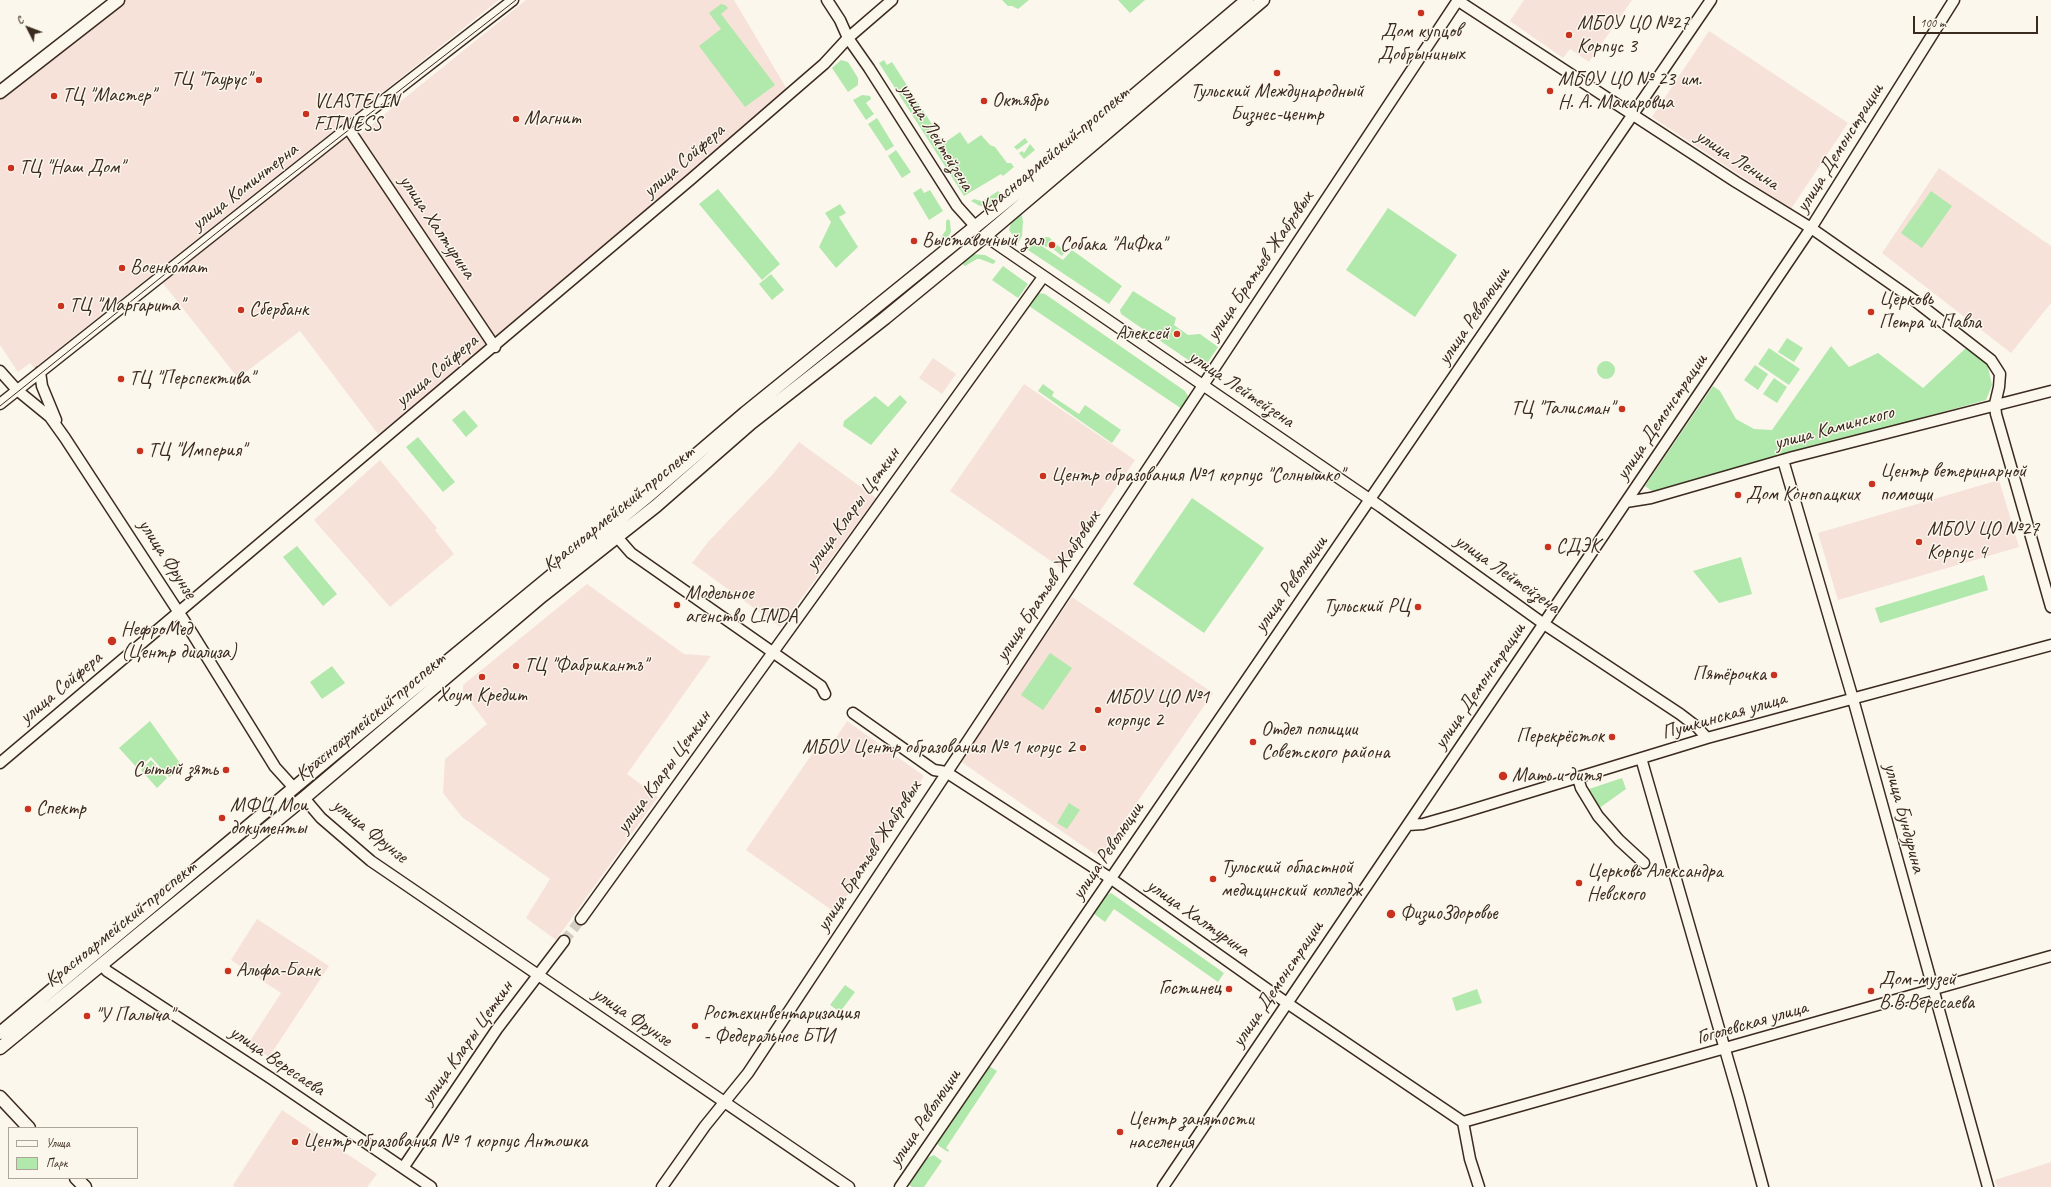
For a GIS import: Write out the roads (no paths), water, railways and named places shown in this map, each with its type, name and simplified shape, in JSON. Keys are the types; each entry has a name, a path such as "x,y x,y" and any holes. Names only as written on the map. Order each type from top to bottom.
{"main road":[{"path":"0,92 118,0"},
{"name":"Красноармейский проспект","path":"0,1032 648,496 745,413 1054,163 1247,0"},
{"name":"Красноармейский проспект","path":"0,1048 304,798 542,596 618,537 751,423 885,318 985,236 1263,0"},
{"name":"улица Лейтейзена","path":"975,226 985,236"},
{"name":"улица Фрунзе","path":"294,788 304,798"},
{"path":"0,1097 28,1127"},
{"path":"77,1179 85,1187"}],"street":[{"name":"улица Коминтерна","path":"0,404 348,128 513,0"},
{"name":"улица Лейтейзена","path":"827,0 840,20 848,38 870,68 956,206 975,226"},
{"name":"улица Сойфера","path":"0,763 178,611 494,347 782,101 824,64 848,38 892,0"},
{"name":"улица Ленина","path":"1458,0 1736,182 1811,228 1914,300 1991,360 2000,374 1995,404"},
{"name":"улица Братьев Жабровых","path":"662,1187 705,1126 745,1077 1458,0"},
{"name":"улица Революции","path":"900,1187 1711,0"},
{"name":"улица Демонстрации","path":"1163,1187 1811,228 1954,0"},
{"name":"улица Халтурина","path":"348,128 494,347"},
{"name":"улица Лейтейзена","path":"985,236 1370,500 1544,624 1680,714 1697,727 1707,738"},
{"name":"улица Клары Цеткин","path":"581,919 1043,276"},
{"name":"улица Фрунзе","path":"0,371 18,390 50,417 65,438 178,611 276,767 294,788"},
{"path":"40,372 42,386 48,404 65,438"},
{"name":"улица Каминского","path":"1626,502 1651,498 1783,460 1995,404 2051,391"},
{"path":"1995,404 2051,607"},
{"name":"улица Бундурина","path":"1783,460 1853,699 1932,991 1988,1187"},
{"path":"618,537 631,553 821,686 825,694"},
{"name":"Пушкинская улица","path":"1408,825 1423,824 1458,814 1707,738 2051,645"},
{"name":"улица Халтурина","path":"853,713 934,770 946,772 1110,878 1287,1003 1463,1122"},
{"path":"1641,758 1763,1187"},
{"path":"1578,778 1581,788 1598,816 1619,840 1644,863"},
{"name":"улица Фрунзе","path":"304,798 321,818 370,860 849,1187"},
{"name":"улица Клары Цеткин","path":"403,1168 497,1029 564,941"},
{"name":"Гоголевская улица","path":"1463,1122 1932,991 2051,956"},
{"name":"улица Вересаева","path":"102,965 111,973 272,1078 431,1187"},
{"path":"1463,1122 1470,1159 1479,1187"}],"tunnel":[{"path":"564,941 581,919"}],"tram line":[{"path":"0,406 229,223 516,0"}],"place":[{"name":"Дом купцов Добрыниных","path":"1421,13"},
{"name":"МБОУ ЦО №27 Корпус 3","path":"1569,35"},
{"name":"Тульский Международный Бизнес-центр","path":"1277,73"},
{"name":"ТЦ \"Таурус\"","path":"259,80"},
{"name":"МБОУ ЦО № 23 им. Н. А. Макаровца","path":"1550,91"},
{"name":"ТЦ \"Мастер\"","path":"54,96"},
{"name":"Октябрь","path":"984,101"},
{"name":"VLASTELIN FITNESS","path":"306,114"},
{"name":"Магнит","path":"516,119"},
{"name":"ТЦ \"Наш Дом\"","path":"11,168"},
{"name":"Выставочный зал","path":"914,241"},
{"name":"Собака \"АиФка\"","path":"1052,245"},
{"name":"Военкомат","path":"122,268"},
{"name":"ТЦ \"Маргарита\"","path":"61,306"},
{"name":"Сбербанк","path":"241,310"},
{"name":"Церковь Петра и Павла","path":"1871,312"},
{"name":"Алексей","path":"1177,334"},
{"name":"ТЦ \"Перспектива\"","path":"121,379"},
{"name":"ТЦ \"Талисман\"","path":"1622,409"},
{"name":"ТЦ \"Империя\"","path":"140,451"},
{"name":"Центр образования №1 корпус \"Солнышко\"","path":"1043,476"},
{"name":"Центр ветеринарной помощи","path":"1872,484"},
{"name":"Дом Конопацких","path":"1738,495"},
{"name":"МБОУ ЦО №27 Корпус 4","path":"1919,542"},
{"name":"СДЭК","path":"1548,547"},
{"name":"Модельное агенство LINDA","path":"677,605"},
{"name":"Тульский РЦ","path":"1418,607"},
{"name":"НефроМед (Центр диализа)","path":"112,641"},
{"name":"ТЦ \"Фабрикантъ\"","path":"516,666"},
{"name":"Пятёрочка","path":"1774,675"},
{"name":"Хоум Кредит","path":"482,677"},
{"name":"МБОУ ЦО №1 корпус 2","path":"1098,710"},
{"name":"Перекрёсток","path":"1612,737"},
{"name":"Отдел полиции Советского района","path":"1253,742"},
{"name":"МБОУ Центр образования № 1 корус 2","path":"1083,748"},
{"name":"Сытый зять","path":"226,770"},
{"name":"Мать и дитя","path":"1503,776"},
{"name":"Спектр","path":"28,809"},
{"name":"МФЦ Мои документы","path":"222,818"},
{"name":"Тульский областной медицинский колледж","path":"1213,879"},
{"name":"Церковь Александра Невского","path":"1579,883"},
{"name":"ФизиоЗдоровье","path":"1391,914"},
{"name":"Альфа-Банк","path":"228,971"},
{"name":"Гостинец","path":"1229,989"},
{"name":"Дом-музей В.В.Вересаева","path":"1871,991"},
{"name":"\"У Палыча\"","path":"87,1016"},
{"name":"Ростехинвентаризация - Федеральное БТИ","path":"695,1026"},
{"name":"Центр занятости населения","path":"1120,1132"},
{"name":"Центр образования № 1 корпус Антошка","path":"295,1142"}]}
